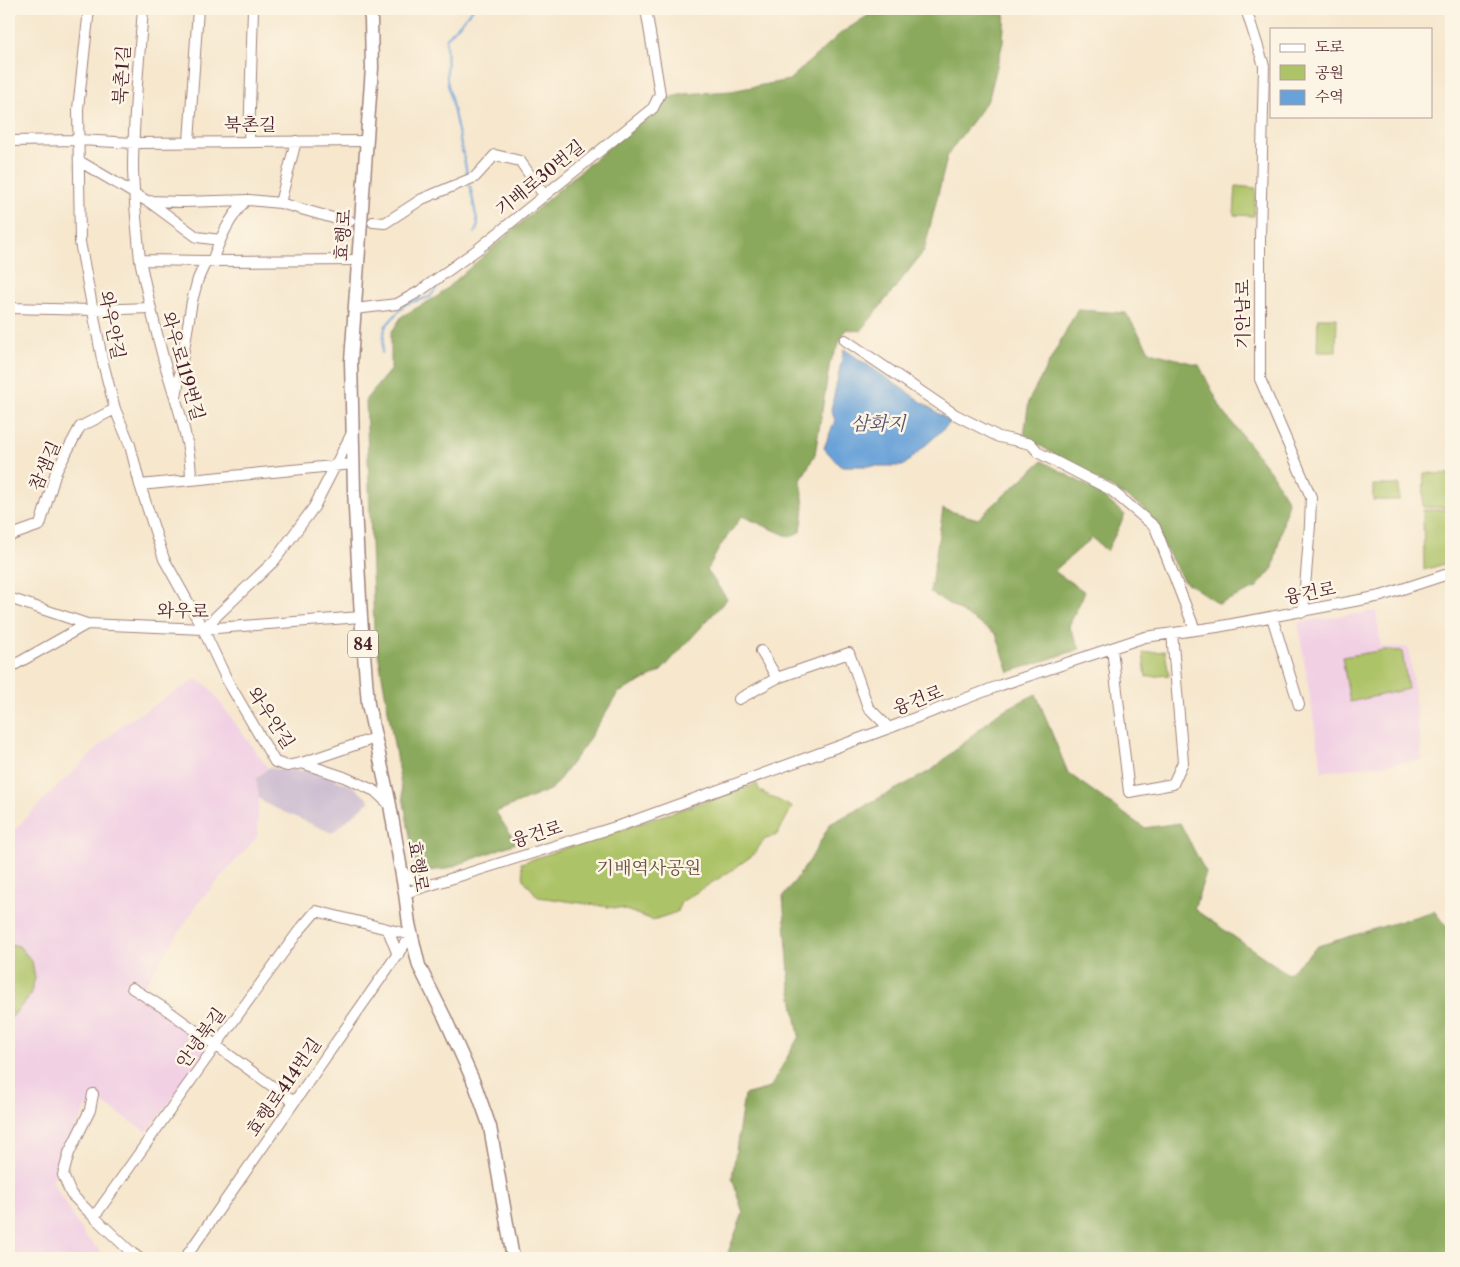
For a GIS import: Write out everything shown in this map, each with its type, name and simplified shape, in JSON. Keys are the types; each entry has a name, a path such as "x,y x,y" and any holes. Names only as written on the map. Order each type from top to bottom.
{"main road":[{"name":"효행로","path":"369,9 372,68 352,361 353,464 361,617 368,704 390,805 405,893 408,924 419,966 475,1085 490,1127 513,1258"}],"street":[{"name":"와우안길","path":"89,9 78,109 80,242 102,359 164,559 227,680 275,762 287,766 302,763 375,738"},
{"name":"북촌1길","path":"134,143 143,9"},
{"path":"189,142 198,9"},
{"path":"249,142 253,9"},
{"name":"기배로30번길","path":"355,309 397,304 420,291 478,249 653,108 660,94 646,9"},
{"name":"기안남로","path":"1246,9 1264,66 1260,239 1260,379 1311,497 1302,612"},
{"name":"북촌길","path":"9,141 79,140 134,143 367,141"},
{"path":"280,203 296,141"},
{"name":"와우로119번길","path":"134,143 134,193 140,260 150,308 187,442 191,480"},
{"path":"373,222 385,222 422,199 475,177 495,155 520,161 544,195"},
{"path":"79,161 147,201 197,237 220,240"},
{"path":"176,399 192,301 198,279 209,262 234,212 246,200"},
{"path":"147,201 246,200 280,203 340,220 350,221"},
{"path":"140,260 209,262 358,260"},
{"path":"9,308 93,310 150,308"},
{"path":"844,340 954,414 1000,437 1031,444 1039,453 1111,490 1155,527 1195,630"},
{"name":"참샘길","path":"9,536 40,525 56,472 80,427 116,409"},
{"path":"202,629 274,561 314,507 353,432"},
{"path":"140,485 353,464"},
{"name":"융건로","path":"405,893 624,824 889,728 1001,684 1145,637 1302,612 1381,596 1451,573"},
{"name":"와우로","path":"9,598 87,624 202,629 361,617"},
{"path":"1272,617 1299,705"},
{"path":"9,668 87,624"},
{"path":"1112,649 1129,792 1173,784 1183,762 1172,633"},
{"path":"761,651 777,678"},
{"path":"739,699 777,678 849,653 868,707 889,728"},
{"path":"302,763 344,777 375,791 390,805"},
{"path":"401,870 412,879 431,884"},
{"name":"안녕북길","path":"94,1217 216,1045 298,932 316,911 411,935"},
{"path":"388,930 398,955"},
{"name":"효행로414번길","path":"185,1258 411,935"},
{"path":"132,988 167,1010 294,1102"},
{"path":"93,1094 90,1110 69,1153 63,1175 71,1194 134,1257"}],"shaded area":[{"path":"1376,611 1381,647 1409,647 1422,760 1322,772 1298,622"},
{"path":"196,679 208,686 268,768 256,779 259,798 257,837 198,903 139,994 210,1048 147,1132 95,1098 86,1108 52,1181 85,1236 104,1255 103,1258 9,1258 9,836 41,802 122,725"},
{"path":"268,768 314,771 354,787 370,801 332,833 266,804 259,798 256,779"}],"green space":[{"path":"878,9 1005,9 1003,42 989,98 948,154 924,251 861,331 846,329 830,362 815,454 801,480 804,507 801,531 790,537 742,516 721,545 707,570 727,599 660,672 618,693 585,745 552,789 496,812 516,843 446,869 416,872 374,629 366,399 391,369 391,333 402,316 438,296 572,178 668,98 684,94 731,91 789,80 841,33"},
{"path":"1236,186 1256,188 1254,216 1234,215"},
{"path":"1077,310 1126,313 1150,352 1199,365 1222,410 1271,472 1288,501 1273,568 1256,588 1219,604 1183,580 1143,507 1024,436 1029,400"},
{"path":"1318,318 1337,318 1336,352 1317,352"},
{"path":"1042,461 1095,490 1125,515 1107,551 1092,538 1054,571 1085,592 1069,626 1080,649 1009,672 996,634 930,592 943,509 978,519"},
{"path":"1424,473 1451,474 1451,508 1423,507"},
{"path":"1373,485 1399,485 1399,500 1373,500"},
{"path":"1423,510 1451,510 1451,562 1424,570"},
{"path":"1385,650 1402,651 1408,689 1350,702 1342,657"},
{"path":"1165,651 1169,675 1146,677 1143,653"},
{"path":"1036,694 1068,773 1144,828 1180,823 1206,873 1194,909 1288,974 1318,946 1434,911 1451,932 1451,1258 726,1258 743,1213 732,1178 744,1095 770,1088 799,1036 790,986 783,897 810,860 830,824 932,770 998,713"},
{"name":"기배역사공원","path":"757,784 760,791 792,807 778,834 764,840 753,855 681,902 677,912 653,920 623,909 538,897 524,880 521,863"},
{"path":"9,944 19,946 32,961 35,978 30,996 9,1020"}],"water":[{"name":"삼화지","path":"844,349 951,422 903,466 840,466 824,448 835,420 831,410"}],"waterway":[{"path":"467,173 447,80 446,39 473,9"},
{"path":"470,186 478,225 475,233"},
{"path":"382,353 385,327 405,304 430,297 439,284"}]}
